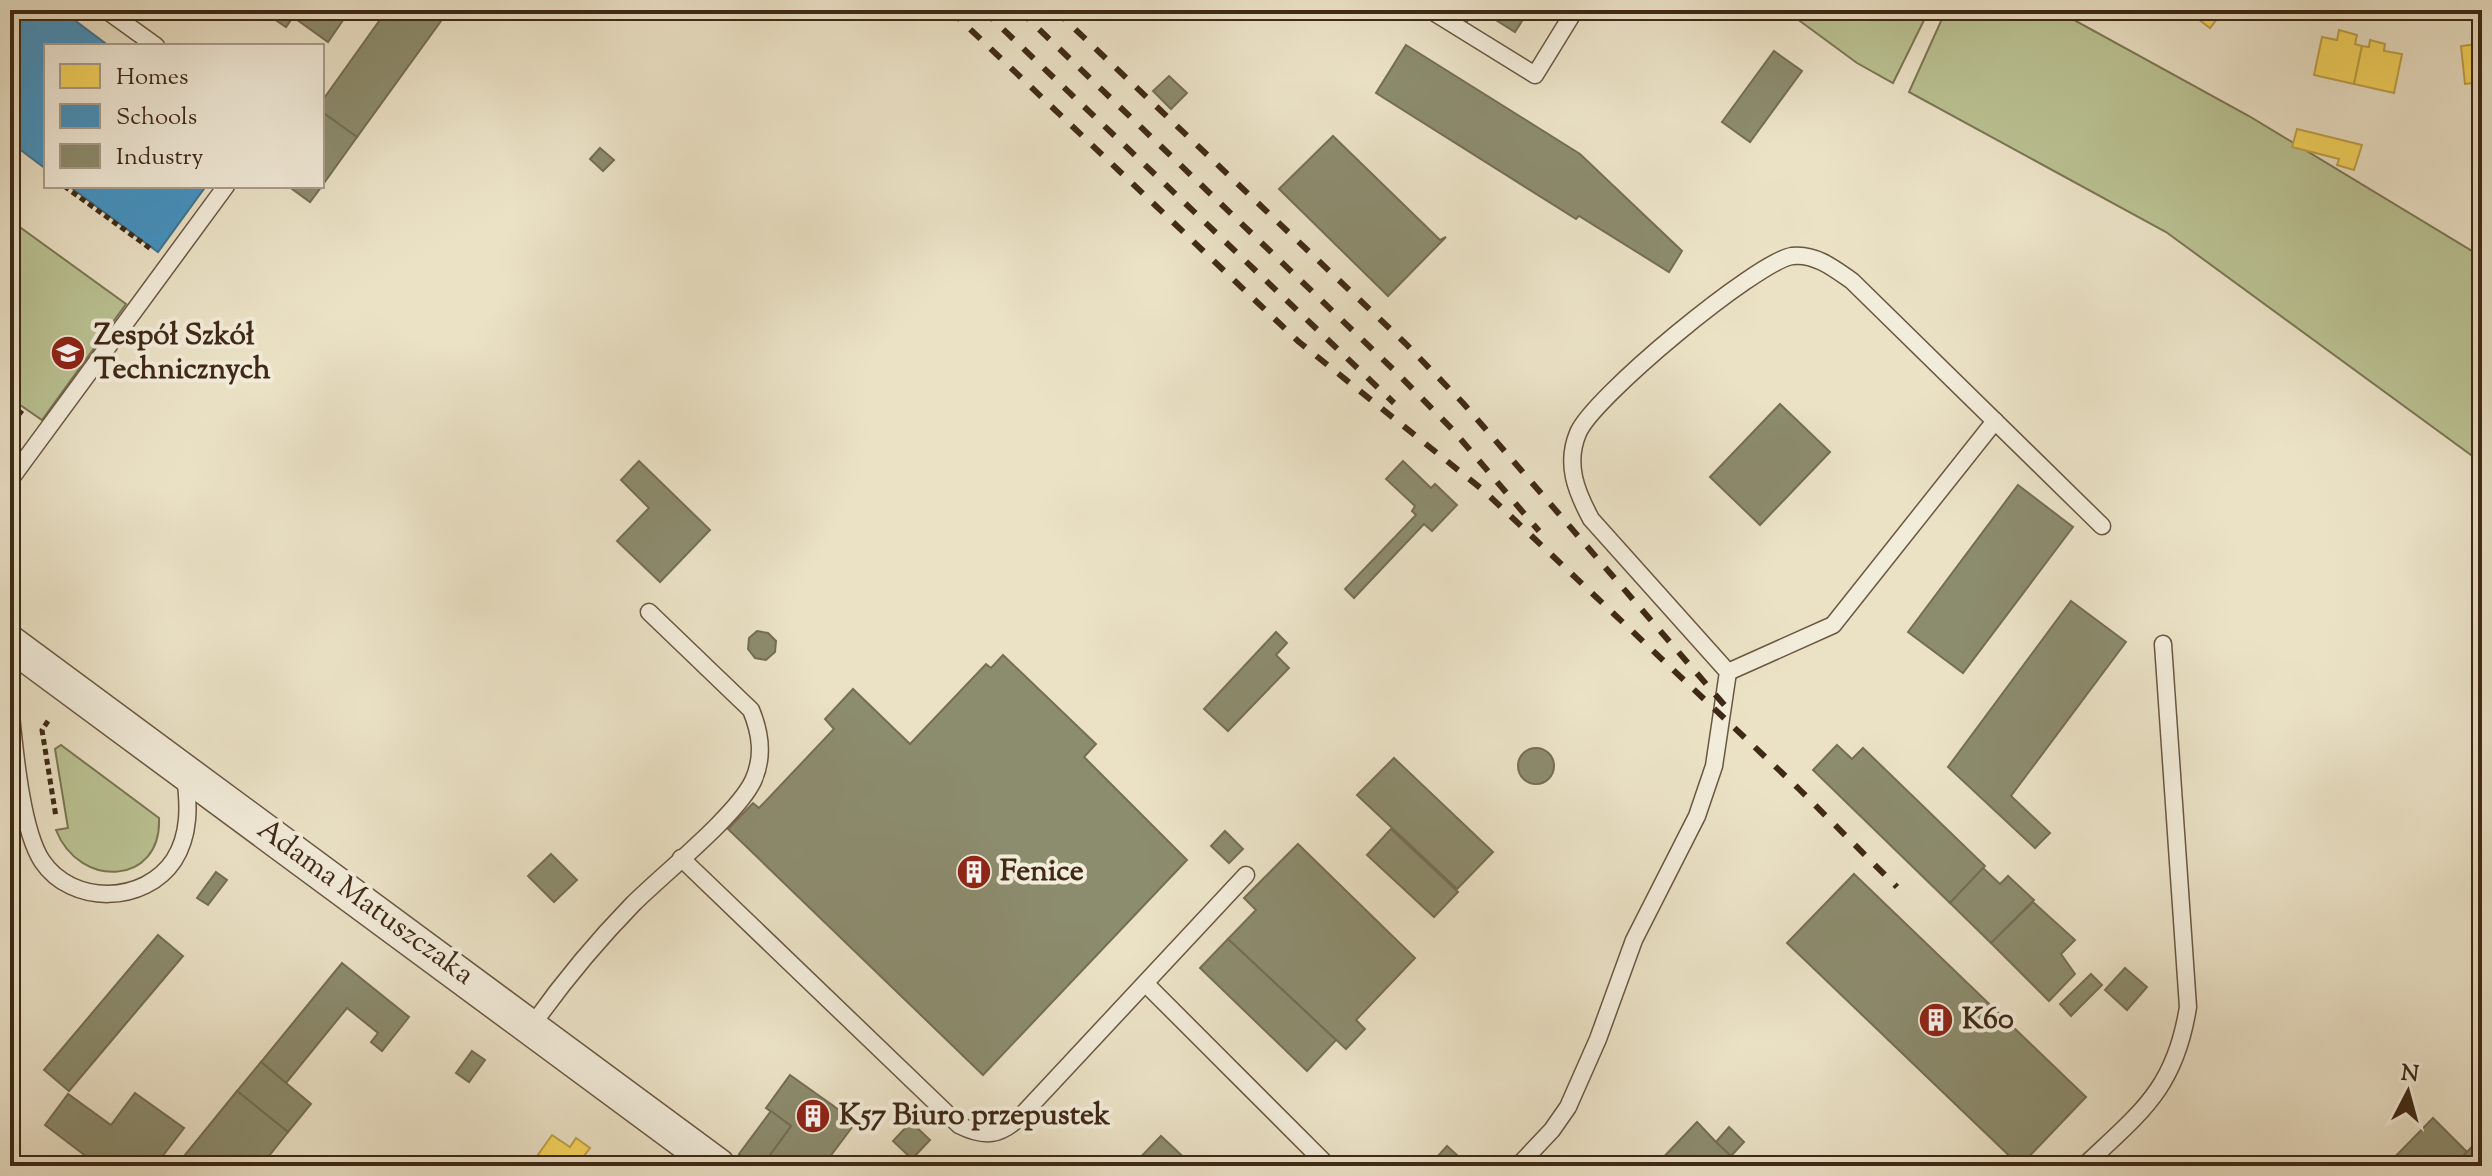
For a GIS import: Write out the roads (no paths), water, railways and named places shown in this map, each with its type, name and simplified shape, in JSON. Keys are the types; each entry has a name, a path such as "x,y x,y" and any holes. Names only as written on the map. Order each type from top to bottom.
{"street":[{"name":"Adama Matuszczaka","path":"10,643 718,1166"}],"lane":[{"path":"106,10 153,44"},
{"path":"1430,10 1535,75 1575,10"},
{"path":"10,480 225,188"},
{"path":"1728,672 1591,519 1577,492 1572,451 1578,431 1606,394 1761,268 1793,256 1809,256 1852,281 2102,526"},
{"path":"1728,672 1833,625 1995,421"},
{"path":"531,1027 572,971 744,796 753,780 761,745 751,710 738,694 649,612"},
{"path":"2084,1166 2155,1099 2169,1075 2184,1033 2188,1007 2163,644"},
{"path":"1518,1166 1552,1130 1568,1107 1598,1039 1634,940 1702,804 1714,766 1728,672"},
{"path":"10,705 32,842 43,862 75,888 113,895 132,891 164,873 182,843 187,820 185,771"},
{"path":"681,858 959,1125 975,1133 992,1135 1007,1129 1246,875"},
{"path":"1146,984 1328,1166"}],"railway":[{"path":"950,10 1299,342 1483,490 1798,788 1897,887"},
{"path":"983,10 1394,403"},
{"path":"1019,10 1396,372 1452,429 1539,531"},
{"path":"1055,10 1405,343 1463,403 1726,707"}],"place":[{"name":"Zespół Szkół Technicznych","path":"68,353"},
{"name":"Fenice","path":"974,872"},
{"name":"K60","path":"1936,1020"},
{"name":"K57 Biuro przepustek","path":"813,1116"}]}
